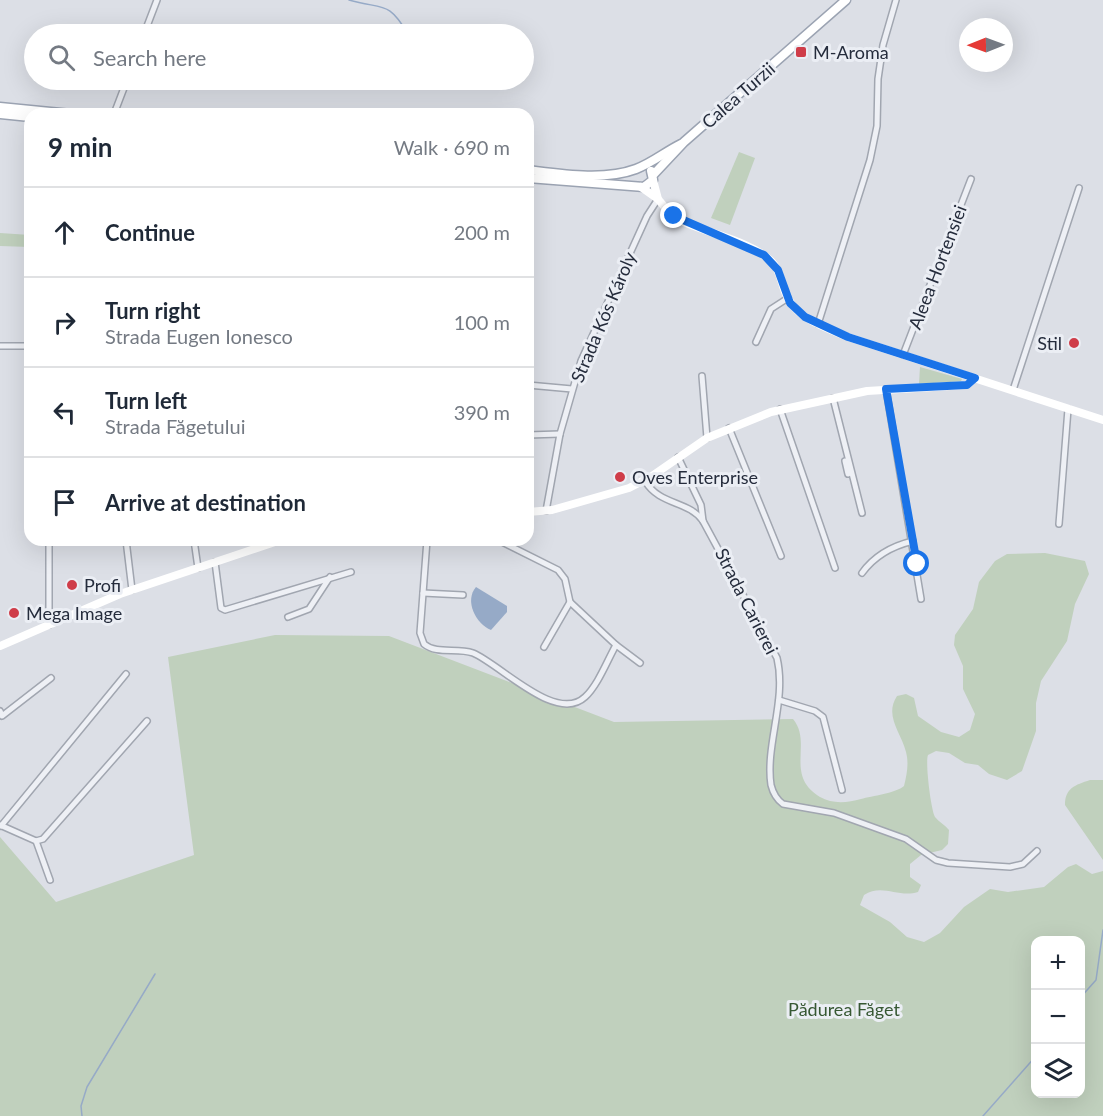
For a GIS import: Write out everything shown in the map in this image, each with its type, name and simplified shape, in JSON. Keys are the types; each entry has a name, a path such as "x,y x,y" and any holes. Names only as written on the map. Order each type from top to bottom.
{"main road":[{"name":"Calea Turzii","path":"639,187 648,186 653,177 684,142 846,0"},
{"path":"0,106 24,109"},
{"path":"0,114 24,116"},
{"name":"Calea Turzii","path":"534,170 581,174 638,168 684,142"},
{"path":"639,187 632,176 638,168 649,169 653,177"},
{"path":"534,178 639,187"}],"street":[{"path":"148,24 157,0"},
{"path":"818,324 872,150 883,45 896,0"},
{"path":"116,108 123,90"},
{"path":"653,177 658,199"},
{"name":"Aleea Hortensiei","path":"903,355 970,179"},
{"path":"639,187 658,199 679,220 770,260 778,270 788,298 801,314 818,324 903,355 1103,420"},
{"path":"1012,390 1079,188"},
{"name":"Strada Kós Károly","path":"546,511 560,434 581,361 647,216 658,199"},
{"path":"756,342 771,309 788,298"},
{"path":"0,346 24,346"},
{"path":"702,376 707,438"},
{"path":"534,512 546,511 611,495 645,481 707,438 780,409 886,389 967,385 975,378"},
{"path":"534,386 572,389"},
{"path":"886,389 921,599"},
{"path":"833,399 848,474"},
{"path":"833,399 862,513"},
{"path":"780,409 835,568"},
{"path":"1059,524 1068,409"},
{"path":"729,428 781,556"},
{"path":"534,435 560,434"},
{"path":"678,457 701,505 703,521"},
{"name":"Strada Carierei","path":"645,481 658,496 689,509 703,521 777,658 780,669 779,700 771,778 774,795 783,804 834,813 906,839 936,860 948,863 1010,867 1023,864 1037,851"},
{"path":"862,573 876,557 897,545 913,541"},
{"path":"49,546 49,625"},
{"path":"127,546 132,590"},
{"path":"195,546 198,568"},
{"path":"0,646 132,590 263,546"},
{"path":"427,546 420,633 426,646 473,653 551,702 568,704 586,696 616,645"},
{"path":"510,546 558,570 565,579 570,602 616,645 640,663"},
{"path":"216,562 222,610 351,572"},
{"path":"288,617 309,609 330,577"},
{"path":"423,593 463,595"},
{"path":"544,646 570,602"},
{"path":"126,674 1,825 36,841 43,839 147,721"},
{"path":"0,711 2,716 51,678"},
{"path":"779,700 815,711 823,717 842,790"},
{"path":"36,841 50,880"}],"green space":[{"path":"739,152 755,158 730,225 711,218"},
{"path":"0,233 24,235 24,247 0,246"},
{"path":"920,367 962,379 960,383 919,384"},
{"name":"Pădurea Făget","path":"1045,553 1085,561 1089,574 1075,604 1067,641 1041,681 1036,703 1036,731 1022,771 1007,780 989,774 978,765 965,763 949,753 936,751 928,755 928,776 933,813 949,830 948,844 942,850 921,855 910,864 910,877 921,885 918,892 877,890 864,895 860,905 890,922 907,937 924,942 940,933 964,907 990,889 1008,892 1044,887 1068,867 1076,864 1092,874 1103,871 1103,1116 0,1116 0,837 56,902 194,855 168,657 275,635 389,636 614,722 793,719 801,738 803,779 809,788 820,797 830,801 850,801 890,792 904,786 907,756 892,710 897,696 906,694 914,698 918,716 941,732 959,737 970,730 975,714 963,689 963,666 954,645 955,635 973,609 979,582 995,561 1007,554"},
{"path":"1090,780 1103,780 1103,860 1065,805 1065,799 1072,788"}],"water":[{"path":"476,587 507,606 507,612 491,630 481,623 473,612 471,599"}],"waterway":[{"path":"349,0 384,8 390,11 402,24"},
{"path":"1085,992 1096,980 1103,930"},
{"path":"82,1116 81,1106 87,1087 155,974"},
{"path":"983,1116 1031,1062"}],"place":[{"name":"M-Aroma","path":"801,52"},
{"name":"Stil","path":"1074,343"},
{"name":"Oves Enterprise","path":"620,477"},
{"name":"Profi","path":"72,585"},
{"name":"Mega Image","path":"14,613"}],"route":[{"path":"674,216 685,223 764,255 778,270 790,303 805,317 848,337 975,378 967,385 886,389 917,564"}]}
